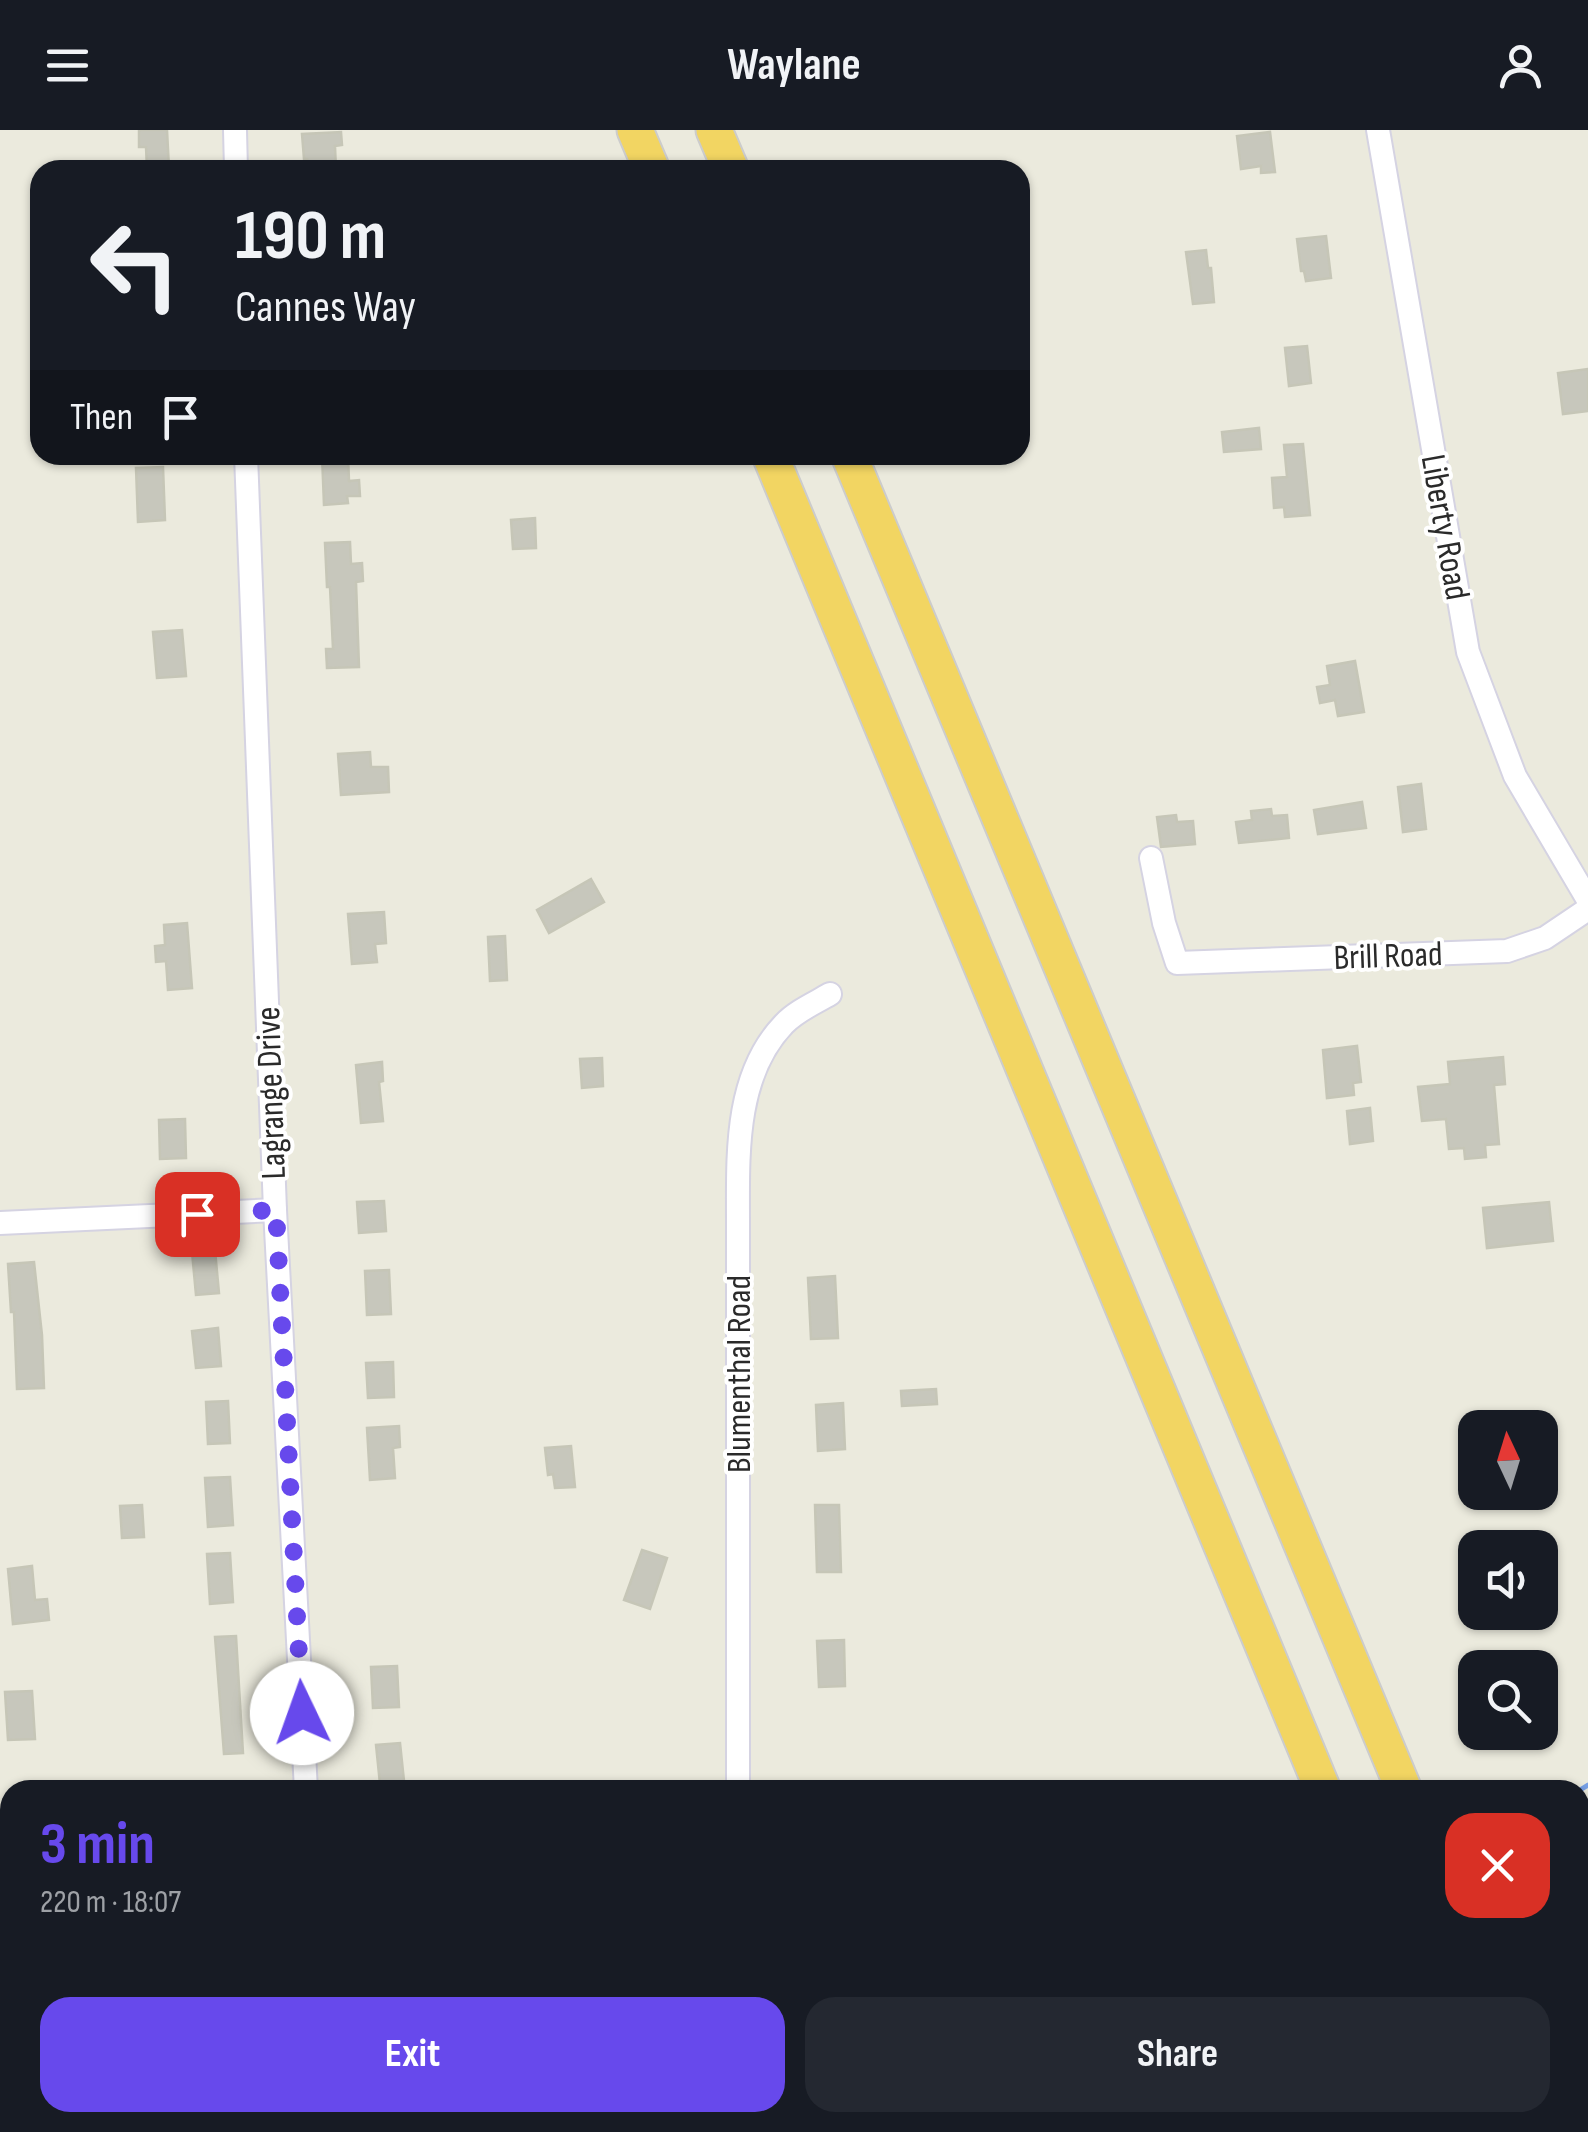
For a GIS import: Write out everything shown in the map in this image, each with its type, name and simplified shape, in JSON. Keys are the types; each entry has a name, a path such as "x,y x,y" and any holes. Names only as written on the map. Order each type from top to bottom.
{"highway":[{"path":"635,130 648,160"},
{"path":"714,130 727,160"},
{"path":"774,465 1319,1780"},
{"path":"854,465 1400,1780"}],"street":[{"path":"234,130 236,160"},
{"name":"Liberty Road","path":"1378,130 1468,652 1515,776 1588,900"},
{"name":"Lagrange Drive","path":"246,465 276,1210 305,1780"},
{"name":"Brill Road","path":"1151,858 1177,963 1506,951 1545,938 1588,909"},
{"name":"Blumenthal Road","path":"738,1780 740,1136 747,1093 768,1046 785,1022 830,994"},
{"path":"0,1224 276,1210"}],"building":[{"path":"139,130 167,130 169,160 147,160 146,147 139,147"},
{"path":"341,132 342,145 335,146 336,160 304,159 302,134"},
{"path":"1270,132 1275,172 1261,173 1261,166 1241,169 1237,136"},
{"path":"1326,236 1331,278 1306,281 1297,239"},
{"path":"1206,250 1214,302 1193,304 1186,252"},
{"path":"1307,346 1311,383 1289,386 1285,348"},
{"path":"1588,369 1588,411 1563,414 1558,373"},
{"path":"1259,428 1261,449 1224,452 1222,432"},
{"path":"1303,444 1310,515 1285,517 1284,507 1274,508 1272,478 1287,477 1284,445"},
{"path":"322,465 348,465 349,481 359,480 360,496 347,496 348,503 324,505"},
{"path":"163,467 165,520 138,522 136,468"},
{"path":"535,518 536,548 513,549 511,520"},
{"path":"350,542 351,564 362,563 363,581 356,582 359,667 327,668 326,649 333,649 325,543"},
{"path":"182,630 186,676 157,678 153,632"},
{"path":"1355,661 1364,712 1338,716 1335,700 1320,703 1317,687 1330,685 1327,666"},
{"path":"370,752 371,767 388,767 389,792 341,795 338,754"},
{"path":"1421,784 1426,829 1403,832 1398,787"},
{"path":"1362,802 1366,828 1318,834 1314,810"},
{"path":"1271,809 1272,816 1287,815 1289,838 1239,843 1236,822 1252,820 1251,811"},
{"path":"1176,815 1177,822 1193,821 1195,844 1161,847 1157,817"},
{"path":"591,879 604,902 549,933 537,910"},
{"path":"384,912 386,943 375,944 377,962 352,964 348,914"},
{"path":"187,923 192,988 168,990 166,961 156,962 155,946 165,945 164,925"},
{"path":"505,936 507,980 490,981 488,937"},
{"path":"1357,1046 1361,1082 1353,1083 1354,1095 1327,1098 1323,1050"},
{"path":"1503,1057 1505,1084 1494,1085 1499,1144 1485,1145 1486,1157 1465,1159 1464,1148 1449,1149 1446,1119 1422,1121 1418,1087 1450,1084 1448,1062"},
{"path":"602,1058 603,1086 582,1088 580,1059"},
{"path":"382,1062 383,1081 379,1082 383,1121 361,1123 356,1065"},
{"path":"1370,1108 1373,1141 1350,1144 1347,1111"},
{"path":"185,1119 186,1158 160,1159 159,1120"},
{"path":"384,1201 386,1231 359,1233 357,1202"},
{"path":"1549,1202 1553,1241 1487,1248 1483,1208"},
{"path":"215,1250 219,1293 196,1295 192,1252"},
{"path":"34,1262 44,1388 17,1389 8,1264"},
{"path":"389,1270 391,1314 367,1315 365,1271"},
{"path":"835,1276 838,1338 811,1339 808,1278"},
{"path":"218,1328 221,1366 196,1368 192,1331"},
{"path":"393,1362 394,1397 368,1398 366,1363"},
{"path":"936,1389 937,1404 902,1406 901,1391"},
{"path":"228,1401 230,1443 208,1444 206,1402"},
{"path":"843,1403 845,1449 818,1451 816,1405"},
{"path":"399,1426 400,1447 393,1448 395,1478 370,1480 367,1428"},
{"path":"571,1446 575,1487 555,1488 553,1474 548,1475 545,1448"},
{"path":"230,1477 233,1525 208,1527 205,1478"},
{"path":"142,1505 144,1537 122,1538 120,1506"},
{"path":"815,1505 839,1505 841,1572 817,1572"},
{"path":"642,1550 667,1558 650,1609 624,1600"},
{"path":"230,1553 233,1602 210,1604 207,1554"},
{"path":"32,1566 35,1600 47,1599 49,1620 13,1624 8,1569"},
{"path":"236,1636 243,1753 224,1754 215,1637"},
{"path":"844,1640 845,1686 819,1687 817,1641"},
{"path":"397,1666 399,1707 373,1708 371,1667"},
{"path":"32,1691 35,1739 8,1740 5,1692"},
{"path":"400,1743 404,1780 380,1780 376,1745"}],"route":[{"path":"197,1214 276,1210 302,1713"}]}
